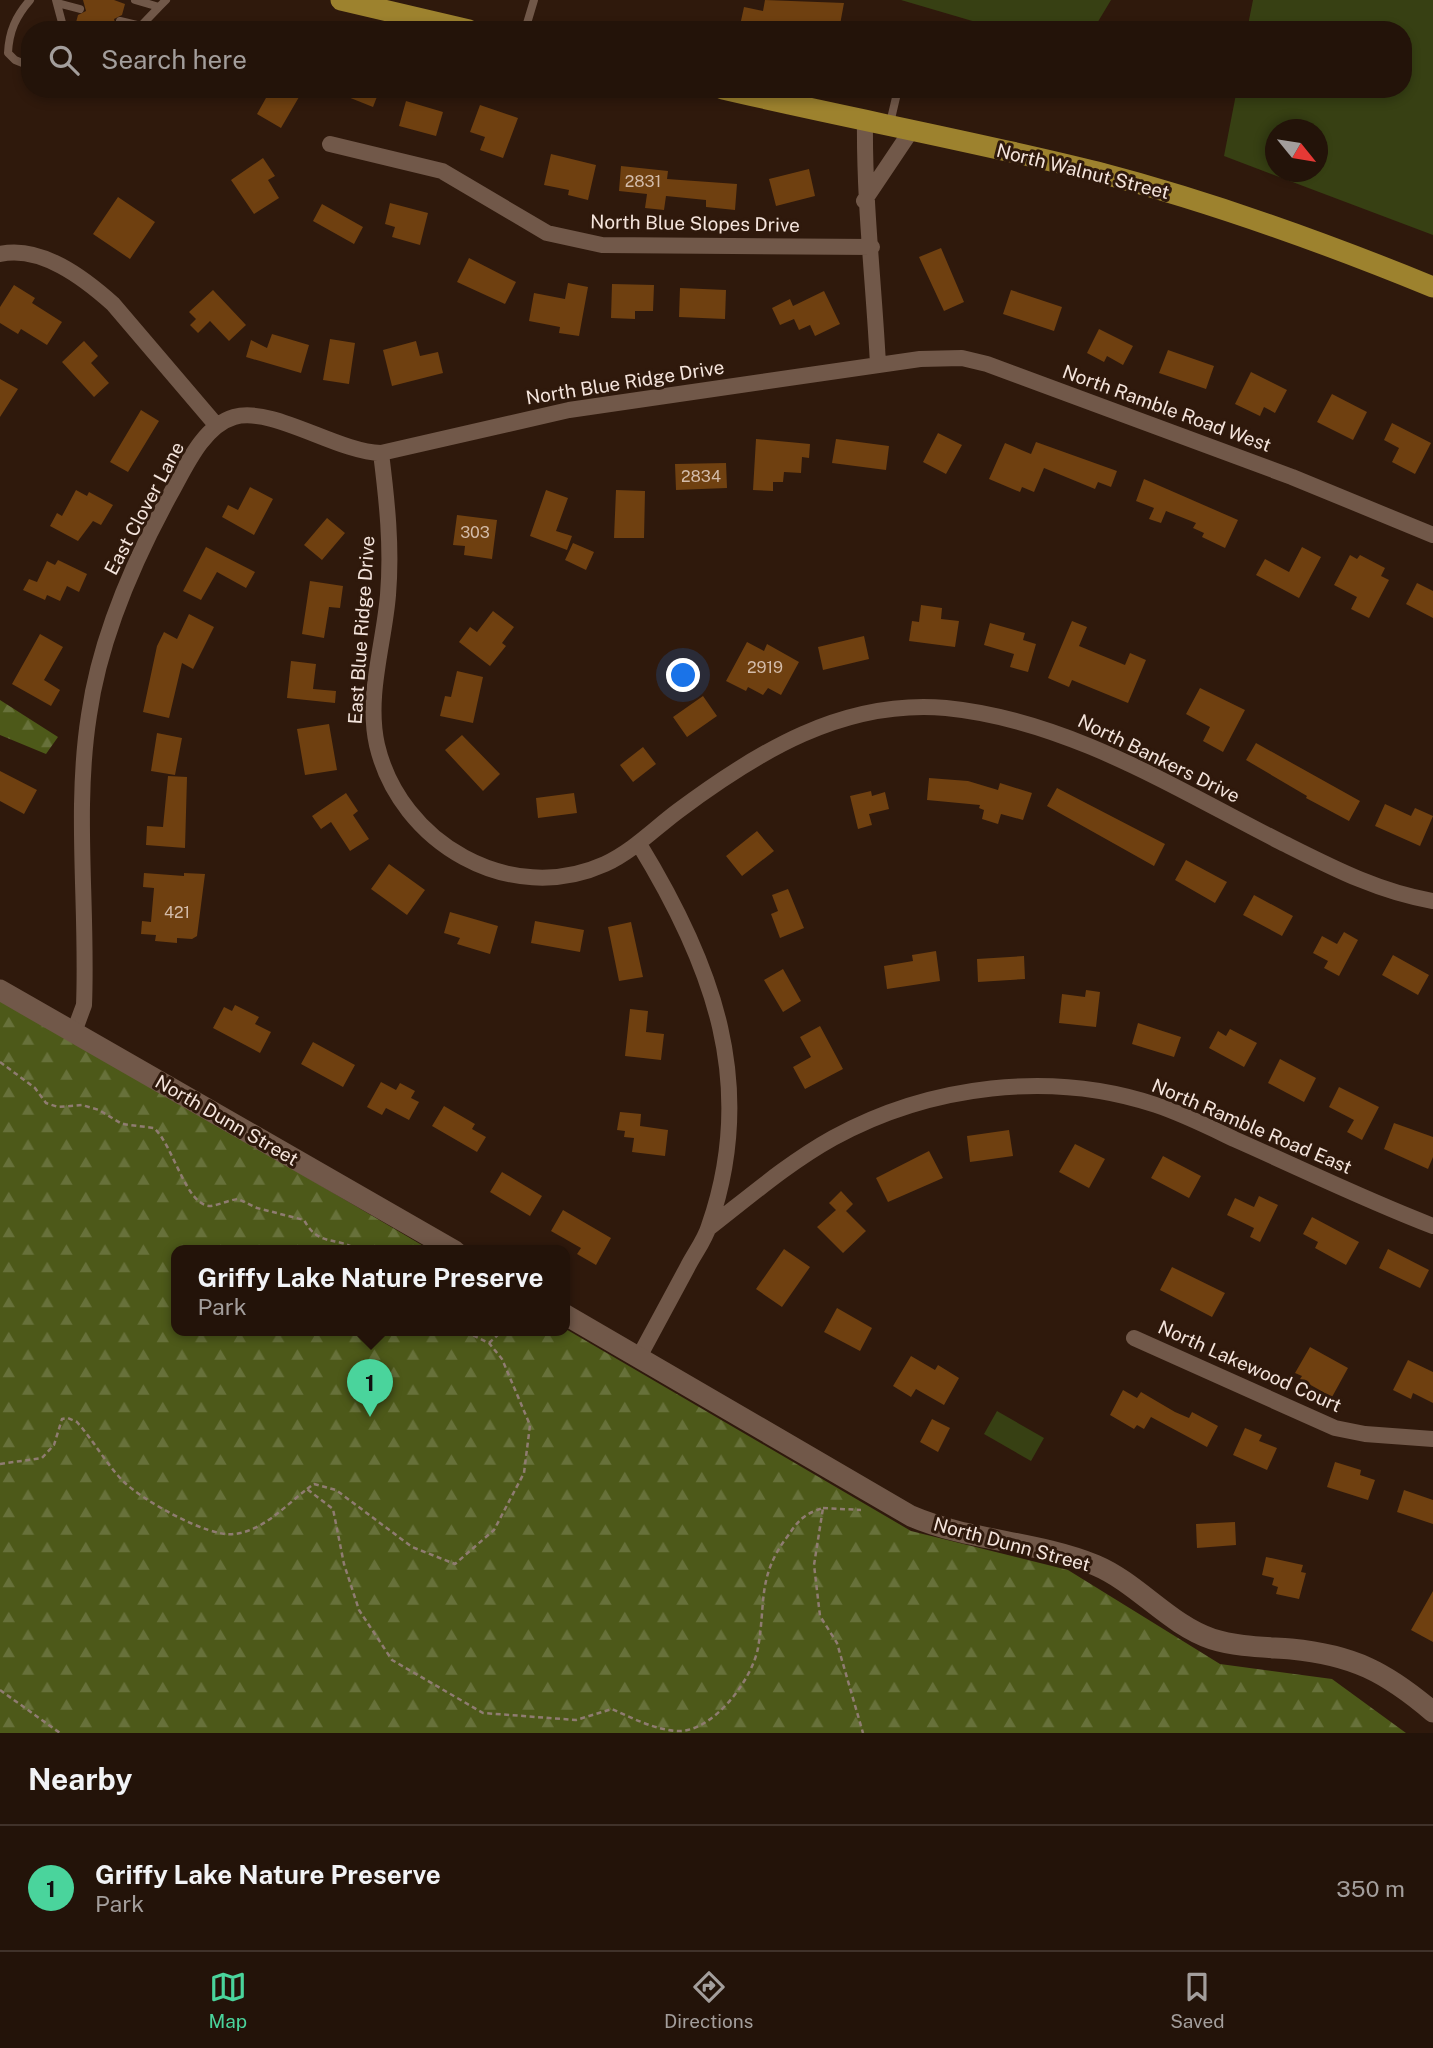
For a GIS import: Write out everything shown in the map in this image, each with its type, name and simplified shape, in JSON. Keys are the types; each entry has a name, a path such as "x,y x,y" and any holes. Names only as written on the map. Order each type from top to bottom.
{"main road":[{"path":"341,0 405,11 439,21"},
{"name":"North Walnut Street","path":"763,98 1096,172 1177,194 1252,218 1433,287"}],"street":[{"path":"864,121 864,201 872,247 878,365"},
{"path":"864,201 911,131"},
{"name":"North Blue Slopes Drive","path":"330,144 443,171 526,223 572,241 602,245 872,247"},
{"path":"0,254 22,252 49,260 103,295 217,426 236,416 257,417 355,449 381,453"},
{"name":"North Ramble Road West","path":"878,365 942,357 987,364 1292,477 1433,535"},
{"name":"North Blue Ridge Drive","path":"381,453 569,410 878,365"},
{"name":"East Clover Lane","path":"74,1032 84,1006 85,756 95,681 112,623 145,542 183,472 201,443 217,426"},
{"name":"East Blue Ridge Drive","path":"381,453 390,534 390,566 374,718 380,758 396,794 420,827 437,842 472,863 494,870 539,877 583,872 639,844"},
{"name":"North Bankers Drive","path":"639,844 731,773 788,738 823,725 877,712 943,708 999,718 1079,739 1325,864 1373,885 1433,901"},
{"path":"639,844 673,901 700,959 730,1068 727,1143 721,1183 709,1228 639,1357"},
{"name":"North Dunn Street","path":"0,990 444,1245"},
{"name":"North Ramble Road East","path":"709,1228 799,1159 875,1119 927,1100 1005,1087 1048,1086 1106,1092 1158,1106 1381,1206 1433,1226"},
{"name":"North Dunn Street","path":"570,1317 911,1516 951,1530 1091,1563 1119,1577 1191,1628 1212,1639 1237,1645 1329,1654 1357,1661 1396,1682 1433,1712"},
{"name":"North Lakewood Court","path":"1134,1338 1335,1428 1365,1434 1433,1439"}],"lane":[{"path":"21,62 8,53 9,35 19,13 30,0"},
{"path":"135,0 163,3"},
{"path":"528,21 534,0"},
{"path":"57,1 80,9"},
{"path":"57,1 62,21"},
{"path":"146,21 163,3"},
{"path":"889,126 896,98"}],"path":[{"path":"0,1062 35,1088 46,1103 58,1107 82,1105 122,1124 154,1128 164,1137 192,1198 200,1204 211,1206 238,1199 257,1208 304,1220 312,1234 324,1240 346,1242 350,1245"},
{"path":"0,1464 43,1458 54,1445 62,1419 68,1418 83,1429 125,1483 156,1505 221,1535 259,1527 314,1484 336,1490 412,1547 455,1564 494,1530 524,1473 530,1425 502,1359 489,1343 474,1336"},
{"path":"489,1343 497,1336"},
{"path":"307,1489 333,1509 344,1564 359,1610 392,1660 483,1713 576,1720 612,1709 644,1723 679,1731 711,1720 744,1685 758,1650 761,1603 771,1558 803,1515 822,1508 814,1565 820,1616 836,1643 863,1733"},
{"path":"0,1690 60,1733"}],"green space":[{"path":"901,0 1111,0 1098,21 972,21"},
{"path":"1253,0 1433,0 1433,235 1293,182 1328,182 1328,119 1265,119 1265,171 1224,156 1235,98 1412,98 1412,21 1249,21"},
{"path":"0,700 58,737 46,754 0,735"},
{"path":"0,997 422,1245 171,1245 171,1336 570,1336 570,1332 911,1531 1068,1570 1220,1664 1332,1679 1406,1733 0,1733"},
{"path":"997,1411 1044,1438 1031,1461 984,1434"}],"building":[{"path":"83,0 114,0 125,4 122,15 115,21 76,21 78,15 86,11"},
{"path":"765,0 844,3 841,21 741,21 744,7 763,11"},
{"path":"266,98 298,98 281,128 257,114"},
{"path":"350,98 376,98 373,107"},
{"path":"406,101 443,112 436,136 399,126"},
{"path":"480,105 518,118 503,158 480,150 485,137 470,132"},
{"path":"551,154 596,165 588,200 568,195 569,190 544,185"},
{"path":"263,158 275,176 268,180 279,198 254,214 231,180"},
{"path":"621,166 668,171 667,179 737,184 735,210 706,207 706,200 666,196 664,210 645,208 647,194 619,191"},
{"path":"809,169 815,196 776,206 769,179"},
{"path":"118,197 155,222 130,259 93,234"},
{"path":"390,203 428,213 420,245 392,237 395,227 385,224"},
{"path":"322,204 363,227 354,244 313,221"},
{"path":"941,248 964,302 944,311 919,257"},
{"path":"469,258 516,282 505,304 457,282"},
{"path":"568,283 588,287 579,336 559,333 560,327 529,321 534,293 565,299"},
{"path":"612,284 654,285 653,311 635,311 635,319 611,318"},
{"path":"14,285 35,298 32,303 62,322 47,345 21,329 18,334 0,323 0,307"},
{"path":"680,288 726,290 725,319 679,317"},
{"path":"213,290 246,325 229,341 210,321 198,333 190,325 196,319 189,312"},
{"path":"1011,290 1062,307 1054,331 1003,314"},
{"path":"824,291 840,324 815,336 810,325 799,330 794,319 780,325 772,308 790,299 793,306"},
{"path":"1099,329 1133,346 1123,365 1107,356 1104,362 1087,353"},
{"path":"272,334 309,345 301,373 246,357 251,340 267,348"},
{"path":"330,339 355,343 349,384 323,380"},
{"path":"84,341 98,356 91,363 109,383 94,397 62,362"},
{"path":"416,341 420,356 438,352 443,373 392,386 383,350"},
{"path":"1168,350 1214,366 1206,389 1159,373"},
{"path":"1251,372 1287,390 1275,413 1264,407 1260,416 1235,404"},
{"path":"0,379 18,389 0,417"},
{"path":"1332,394 1367,412 1353,440 1317,422"},
{"path":"141,410 159,421 128,472 110,462"},
{"path":"1392,423 1431,443 1415,474 1392,462 1399,448 1384,440"},
{"path":"938,433 962,445 946,474 923,462"},
{"path":"756,439 810,444 809,458 802,457 801,473 784,472 783,482 773,482 773,491 753,490"},
{"path":"836,439 889,446 886,470 832,463"},
{"path":"1036,442 1117,471 1111,487 1098,482 1095,489 1044,468 1034,492 1022,487 1020,492 989,479 1005,443 1031,454"},
{"path":"726,463 727,488 676,490 675,464"},
{"path":"1144,479 1238,520 1225,548 1202,537 1204,533 1193,528 1196,523 1166,511 1161,523 1149,519 1154,508 1136,501"},
{"path":"250,487 273,499 254,535 222,517 228,505 238,510"},
{"path":"76,490 87,496 89,492 113,505 101,525 93,521 78,541 50,526 57,513 62,516"},
{"path":"546,490 568,498 556,531 572,536 567,550 530,536"},
{"path":"616,490 645,491 644,538 614,538"},
{"path":"457,515 497,520 492,559 464,555 465,546 453,545"},
{"path":"327,518 345,533 322,560 304,545"},
{"path":"573,543 594,552 586,570 565,560"},
{"path":"206,547 255,572 246,588 217,572 201,600 183,591"},
{"path":"1302,547 1321,557 1299,598 1256,575 1265,559 1289,572"},
{"path":"1350,555 1357,559 1360,555 1385,568 1381,576 1389,580 1369,618 1351,609 1357,597 1334,585"},
{"path":"58,560 87,574 79,592 67,586 60,601 47,595 45,600 23,590 29,579 37,582 47,561 55,565"},
{"path":"310,581 343,586 340,608 329,607 324,638 302,634"},
{"path":"1417,583 1433,591 1433,618 1406,604"},
{"path":"921,605 942,608 941,619 959,621 955,647 909,641 912,621 919,622"},
{"path":"493,611 514,627 502,643 506,646 490,666 459,642 470,627 477,632"},
{"path":"189,614 214,627 193,669 182,663 169,718 143,712 157,646 164,632 177,639"},
{"path":"1072,621 1087,627 1079,646 1125,665 1130,653 1146,660 1128,703 1072,680 1069,687 1048,678"},
{"path":"990,623 1025,633 1023,640 1036,644 1028,672 1010,667 1014,654 984,645"},
{"path":"40,634 63,647 44,680 60,690 51,706 12,684"},
{"path":"864,636 869,659 823,670 818,647"},
{"path":"747,642 764,651 767,644 799,662 781,695 768,688 763,695 748,687 746,691 726,681"},
{"path":"291,661 316,664 313,689 336,691 335,703 287,698"},
{"path":"457,671 483,677 473,723 440,716 445,696 451,697"},
{"path":"1200,688 1245,710 1223,752 1203,741 1210,727 1186,714"},
{"path":"703,696 717,716 687,737 673,717"},
{"path":"329,724 337,770 305,775 297,729"},
{"path":"157,733 182,738 175,775 151,771"},
{"path":"462,735 500,774 483,791 445,750"},
{"path":"1256,743 1360,801 1349,821 1306,798 1307,796 1246,760"},
{"path":"643,747 656,764 633,782 620,765"},
{"path":"0,771 37,790 24,814 0,801"},
{"path":"168,776 187,777 185,848 146,845 147,826 163,827"},
{"path":"929,778 968,781 998,790 1000,783 1032,793 1023,820 1001,814 998,824 982,819 984,810 979,808 980,805 927,800"},
{"path":"1057,788 1165,844 1154,866 1047,806"},
{"path":"871,791 872,796 885,792 889,809 869,814 872,825 858,829 850,796"},
{"path":"346,793 358,811 353,815 369,839 350,851 331,822 321,829 312,816"},
{"path":"574,793 577,813 538,818 536,798"},
{"path":"1385,804 1411,816 1415,808 1433,816 1420,846 1375,826"},
{"path":"757,831 774,851 742,876 726,856"},
{"path":"1186,860 1227,882 1215,903 1175,880"},
{"path":"389,864 425,890 407,915 371,889"},
{"path":"144,873 184,876 184,873 205,874 197,936 192,939 177,938 177,943 155,941 156,935 141,934 142,921 151,922 154,888 143,887"},
{"path":"788,889 804,928 780,938 771,914 778,911 772,895"},
{"path":"1254,895 1293,916 1282,936 1243,915"},
{"path":"450,912 498,926 490,954 457,944 460,938 444,933"},
{"path":"535,921 584,930 580,952 531,943"},
{"path":"631,922 643,977 619,981 608,927"},
{"path":"1344,932 1358,940 1339,976 1324,968 1328,961 1313,953 1322,936 1337,944"},
{"path":"936,951 940,981 887,989 884,966 913,961 912,955"},
{"path":"1393,955 1429,975 1418,995 1382,975"},
{"path":"1024,956 1025,979 978,982 977,959"},
{"path":"783,969 801,1001 783,1012 764,980"},
{"path":"1086,990 1100,992 1096,1027 1059,1023 1062,994 1085,997"},
{"path":"235,1005 259,1017 255,1024 271,1032 260,1053 213,1028 224,1007 232,1011"},
{"path":"630,1009 648,1011 646,1032 664,1034 661,1060 625,1056"},
{"path":"1138,1023 1181,1037 1174,1057 1132,1044"},
{"path":"820,1026 843,1069 805,1089 793,1067 811,1057 800,1037"},
{"path":"1230,1029 1257,1043 1244,1067 1209,1048 1218,1031 1226,1036"},
{"path":"313,1042 355,1065 343,1087 301,1064"},
{"path":"1280,1059 1316,1078 1304,1102 1268,1083"},
{"path":"381,1082 396,1090 400,1083 415,1091 411,1098 419,1102 409,1120 386,1108 382,1115 367,1107"},
{"path":"1339,1087 1379,1107 1362,1140 1347,1132 1354,1120 1329,1107"},
{"path":"444,1106 475,1124 472,1129 486,1137 477,1152 432,1126"},
{"path":"620,1112 641,1114 640,1126 668,1130 665,1156 632,1152 634,1138 624,1137 625,1131 617,1130"},
{"path":"1394,1123 1433,1137 1433,1157 1428,1169 1384,1149"},
{"path":"1009,1130 1013,1156 970,1162 967,1136"},
{"path":"1075,1144 1105,1159 1089,1188 1059,1172"},
{"path":"929,1151 943,1178 888,1202 876,1178"},
{"path":"1163,1156 1201,1176 1189,1198 1151,1178"},
{"path":"502,1172 542,1196 530,1216 490,1192"},
{"path":"841,1191 853,1204 846,1211 866,1231 843,1253 817,1227 836,1210 829,1203"},
{"path":"1259,1196 1278,1205 1260,1242 1250,1237 1254,1228 1227,1215 1235,1198 1254,1207"},
{"path":"563,1210 611,1238 596,1265 577,1254 581,1248 551,1231"},
{"path":"1312,1217 1359,1242 1346,1265 1315,1248 1318,1242 1303,1234"},
{"path":"784,1249 810,1267 782,1307 756,1289"},
{"path":"1388,1249 1429,1270 1420,1288 1379,1268"},
{"path":"1172,1267 1225,1293 1212,1317 1160,1290"},
{"path":"837,1308 872,1328 860,1351 824,1332"},
{"path":"1310,1347 1348,1368 1332,1397 1300,1379 1302,1376 1295,1373"},
{"path":"911,1356 935,1370 938,1365 959,1378 944,1405 916,1389 911,1397 893,1386"},
{"path":"1408,1360 1433,1372 1433,1403 1413,1393 1411,1399 1393,1390"},
{"path":"1123,1390 1137,1398 1141,1392 1175,1412 1189,1418 1192,1412 1218,1426 1207,1447 1151,1417 1144,1429 1137,1425 1134,1429 1110,1415"},
{"path":"932,1419 950,1428 938,1452 920,1442"},
{"path":"1245,1428 1262,1435 1259,1441 1277,1448 1267,1470 1233,1455"},
{"path":"1335,1462 1361,1470 1360,1475 1375,1480 1368,1500 1327,1487"},
{"path":"1404,1490 1433,1500 1433,1524 1397,1512"},
{"path":"1235,1522 1236,1545 1197,1548 1196,1524"},
{"path":"1266,1557 1303,1565 1301,1572 1306,1573 1299,1599 1276,1594 1278,1587 1272,1585 1274,1578 1262,1575"},
{"path":"1433,1591 1433,1642 1411,1630"}],"place":[{"name":"Griffy Lake Nature Preserve","path":"370,1417"}]}
